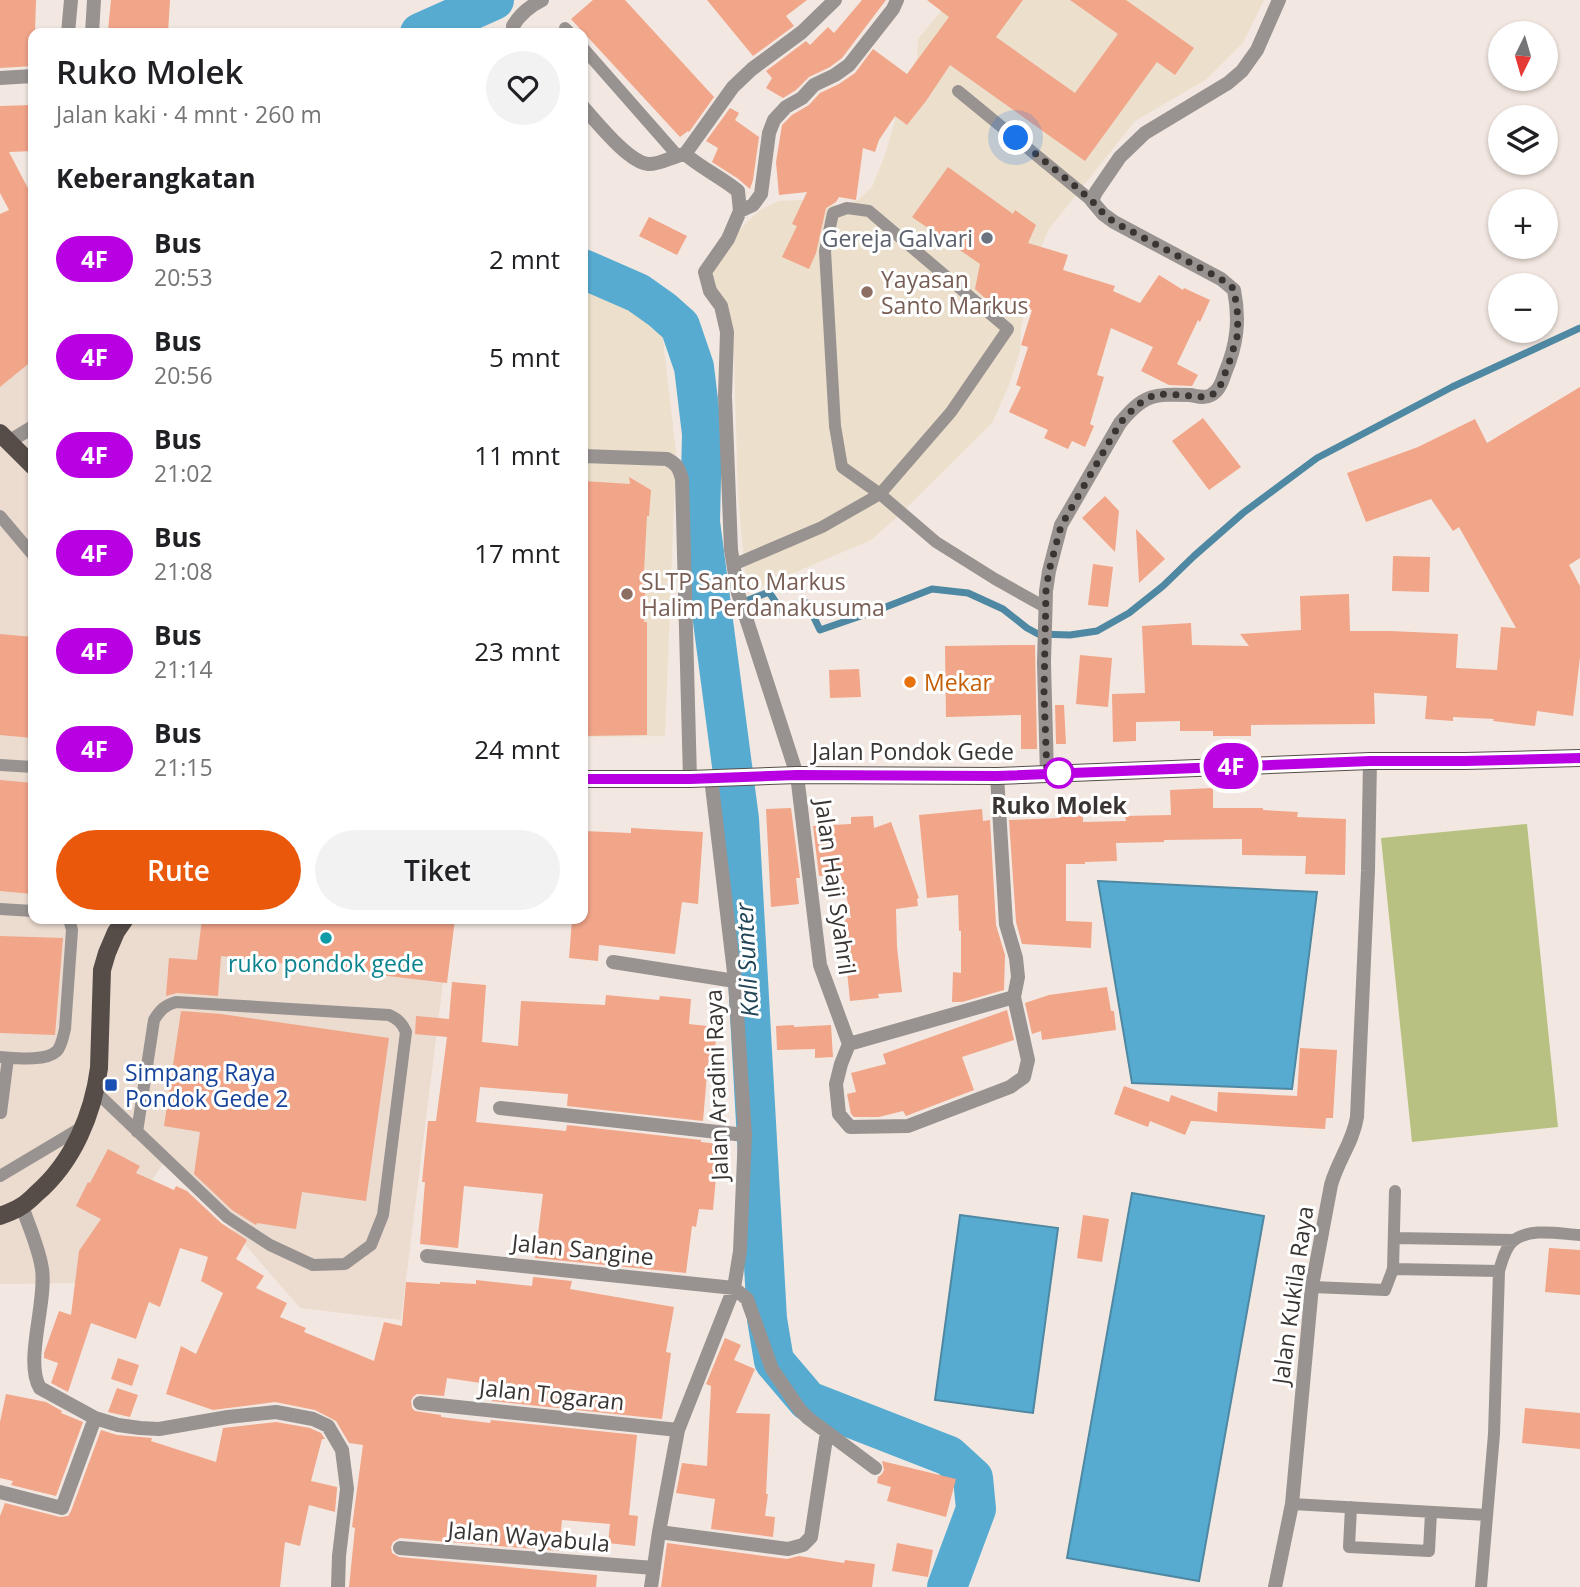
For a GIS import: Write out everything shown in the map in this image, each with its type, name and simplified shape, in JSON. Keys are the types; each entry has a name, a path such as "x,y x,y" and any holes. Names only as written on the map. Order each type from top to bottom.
{"main road":[{"path":"4,437 28,461"},
{"name":"Jalan Pondok Gede","path":"588,779 797,775 997,776 1370,761 1580,758"},
{"path":"0,1216 22,1206 46,1185 69,1156 84,1126 99,1068 102,970 122,924"}],"street":[{"path":"92,28 94,0"},
{"path":"513,28 515,21 541,0"},
{"path":"588,112 636,160 648,164 657,163 681,155 733,87 752,69 802,32 835,0"},
{"name":"Jalan Haji Syahril","path":"849,1044 820,965 797,775 738,593 731,550 725,396 727,332 721,306 710,290 705,272 728,239 740,211 753,205 761,194 769,133 774,120 814,85 849,65 897,0"},
{"path":"1047,774 1045,607 1049,571 1061,526 1120,423 1137,405 1154,395 1212,395 1219,389 1237,337 1238,317 1234,289 1221,279 1114,222 1092,201 1121,157 1145,133 1228,83 1242,71 1256,50 1279,0"},
{"path":"69,28 71,6 93,17"},
{"path":"0,78 28,76"},
{"path":"681,155 738,191 740,211"},
{"path":"4,437 28,429"},
{"path":"588,456 667,459 679,468 682,479 690,779"},
{"name":"Jalan Kukila Raya","path":"1275,1587 1292,1504 1312,1287 1335,1169 1350,1143 1357,1117 1370,761"},
{"path":"997,776 1006,924 1016,958 1018,976 1014,997 1028,1060 1024,1077 1010,1087 908,1126 850,1127 839,1114 836,1084 849,1044 1014,997"},
{"name":"Jalan Aradini Raya","path":"651,1587 678,1430 734,1288 740,1251 745,1135 718,778"},
{"path":"613,962 735,981"},
{"path":"500,1108 745,1135"},
{"path":"22,1206 42,1269 43,1284 34,1366 36,1382 45,1392 95,1418 118,1425 159,1429 228,1417 282,1412 319,1421 328,1426 342,1450 347,1489 338,1587"},
{"name":"Jalan Sangine","path":"428,1256 734,1288"},
{"path":"734,1288 747,1299 772,1369 800,1410 875,1468"},
{"name":"Jalan Togaran","path":"420,1403 678,1430"},
{"path":"0,1492 62,1508 95,1418"},
{"path":"659,1532 788,1549 803,1545 811,1537 827,1432"},
{"name":"Jalan Wayabula","path":"400,1548 654,1568"}],"lane":[{"path":"588,53 681,155"},
{"path":"958,91 1092,201"},
{"path":"733,565 822,527 880,494 951,411 1008,329 869,211 847,208 833,214 825,251 835,426 842,467 880,494 936,542 1045,607"},
{"path":"0,516 28,549"},
{"path":"0,765 28,768"},
{"path":"0,909 28,911"},
{"path":"1,1112 4,1058 49,1055 57,1050 62,1041 65,1029 70,924"},
{"path":"95,1091 137,1132 227,1217 270,1245 313,1265 345,1264 371,1245 383,1215 406,1032 398,1019 389,1015 176,1002 167,1004 154,1020 137,1132"},
{"path":"0,1176 84,1126"},
{"path":"1312,1287 1385,1290 1393,1269 1395,1191"},
{"path":"1394,1238 1514,1240 1531,1233 1580,1235"},
{"path":"1481,1587 1494,1434 1499,1271 1505,1252 1514,1240"},
{"path":"1393,1269 1499,1271"},
{"path":"1292,1504 1487,1515"},
{"path":"1351,1507 1349,1547 1429,1551 1431,1512"}],"shaded area":[{"name":"Yayasan Santo Markus","path":"950,0 1264,0 1243,43 1207,79 1135,121 1049,229 1031,270 1021,328 1020,351 992,423 871,540 747,593 738,496 734,356 709,272 743,226 760,210 779,201 801,200 841,206 858,200 872,187 895,120 885,111 917,59 918,39"},
{"path":"0,258 28,291 28,924 450,924 401,1320 300,1308 168,1156 85,1283 0,1284"},
{"name":"SLTP Santo Markus Halim Perdanakusuma","path":"588,285 619,299 662,331 676,452 665,736 588,737"}],"green space":[{"path":"1527,824 1558,1127 1412,1142 1381,838"}],"water":[{"path":"1098,881 1317,892 1292,1089 1132,1083"},
{"path":"1132,1193 1264,1216 1199,1581 1067,1558"},
{"path":"960,1215 1058,1228 1033,1413 935,1400"}],"building":[{"path":"0,0 36,0 35,28 28,28 28,66 0,68"},
{"path":"111,0 170,0 168,28 108,28"},
{"path":"593,0 625,0 714,97 689,132 680,137 588,37 588,28 579,28 571,19"},
{"path":"707,0 807,0 786,16 794,26 753,56"},
{"path":"862,0 886,0 842,58 809,77 783,98 766,88 772,78 766,71 806,41 810,45 828,27 834,33"},
{"path":"927,0 1023,0 996,37 1075,93 1118,34 1070,0 1126,0 1194,48 1175,75 1157,62 1085,161 950,65 907,125 895,116 879,140 875,152 863,148 856,200 839,197 826,208 816,253 809,269 782,257 797,226 792,224 807,192 779,195 776,162 782,125 820,93 855,73 873,49 907,74 949,17"},
{"path":"28,105 28,151 9,152 28,188 28,364 0,387 0,214 9,210 0,193 0,106"},
{"path":"730,108 739,113 735,120 759,137 750,189 712,162 718,148 706,141"},
{"path":"948,167 1013,214 1015,210 1036,225 1028,243 1068,255 1063,270 1115,286 1113,291 1140,303 1159,275 1183,290 1184,288 1210,300 1177,364 1198,375 1192,386 1169,385 1141,371 1153,347 1111,328 1097,375 1104,377 1090,424 1094,426 1085,447 1072,441 1068,449 1044,438 1048,430 1009,412 1021,387 1016,385 1028,347 1021,345 1032,310 985,298 975,289 980,264 912,217"},
{"path":"649,217 687,236 677,255 639,236"},
{"path":"1580,387 1580,558 1569,565 1580,586 1580,657 1573,716 1537,711 1535,726 1493,721 1494,719 1425,719 1427,696 1374,693 1375,724 1251,725 1251,736 1213,736 1213,731 1180,731 1180,721 1136,722 1136,741 1113,742 1112,694 1145,693 1142,626 1191,623 1192,645 1249,646 1240,634 1301,630 1300,596 1349,594 1350,631 1458,634 1456,668 1497,670 1501,627 1516,628 1459,527 1453,531 1431,499 1366,522 1347,473 1418,447 1475,419 1487,443"},
{"path":"1203,418 1241,467 1209,490 1172,441"},
{"path":"629,477 651,490 644,571 647,735 588,736 588,481 630,484"},
{"path":"1105,496 1119,511 1115,552 1082,518"},
{"path":"1136,529 1165,559 1139,583"},
{"path":"1393,556 1430,557 1429,592 1392,591"},
{"path":"1093,564 1113,567 1108,607 1088,605"},
{"path":"0,634 28,637 28,738 0,735"},
{"path":"1035,645 1037,749 1021,749 1021,715 946,717 945,646"},
{"path":"1080,655 1112,658 1108,707 1076,704"},
{"path":"859,669 861,697 830,698 829,670"},
{"path":"1055,705 1064,705 1066,744 1056,744"},
{"path":"0,780 28,783 28,894 0,891"},
{"path":"1213,788 1213,808 1263,808 1298,812 1297,817 1346,819 1345,875 1305,874 1306,856 1242,855 1242,839 1116,843 1117,861 1066,864 1066,921 1092,922 1091,948 1022,944 1016,922 1009,820 1060,818 1060,814 1083,814 1083,822 1126,821 1125,816 1171,815 1170,790"},
{"path":"791,808 800,878 796,878 799,904 771,907 766,809"},
{"path":"982,809 983,821 990,820 996,925 1005,955 1004,990 962,1002 952,1002 953,972 961,973 958,895 927,898 919,815"},
{"path":"873,816 874,828 891,822 919,898 918,906 896,909 902,992 878,994 879,998 850,1001 844,941 845,918 851,918 843,880 832,880 832,875 819,876 813,826 851,824 851,817"},
{"path":"631,828 703,832 698,904 682,902 675,954 599,945 598,961 569,958 572,924 588,924 588,831 631,833"},
{"name":"ruko pondok gede","path":"201,924 454,924 447,983 221,956 218,996 177,993 166,996 169,958 197,960"},
{"path":"0,936 63,938 55,1035 0,1033"},
{"path":"452,982 486,985 482,1042 518,1046 521,1001 605,1005 606,995 659,1000 660,996 691,999 689,1024 717,1027 714,1062 708,1062 703,1121 567,1106 568,1094 480,1087 476,1122 566,1131 567,1125 719,1144 713,1210 699,1209 696,1227 692,1226 686,1273 535,1258 543,1194 464,1186 458,1248 420,1244 428,1121 436,1121 447,1037 415,1034 416,1016 449,1019"},
{"path":"1107,987 1116,1030 1042,1040 1041,1031 1032,1034 1025,1003 1049,995"},
{"path":"1007,1010 1014,1040 962,1057 974,1090 906,1116 903,1111 879,1117 854,1117 851,1114 847,1094 856,1092 851,1073 886,1064 883,1054"},
{"path":"181,1011 221,1014 389,1038 366,1201 302,1192 296,1229 256,1225 232,1210 194,1174 200,1132 164,1126"},
{"path":"831,1025 833,1057 815,1058 815,1049 777,1050 776,1026"},
{"path":"1300,1048 1337,1050 1333,1118 1326,1118 1325,1129 1191,1121 1185,1135 1150,1121 1148,1127 1114,1114 1124,1086 1169,1102 1171,1095 1217,1112 1218,1092 1297,1096"},
{"path":"108,1149 140,1166 136,1173 174,1190 176,1186 187,1191 221,1223 247,1240 236,1259 264,1276 256,1288 287,1303 280,1317 306,1328 304,1332 374,1361 384,1322 402,1326 406,1282 476,1284 476,1280 532,1286 533,1277 572,1281 570,1289 674,1307 666,1352 671,1353 662,1419 492,1401 494,1385 447,1378 444,1396 417,1394 411,1401 415,1411 441,1417 637,1435 629,1515 638,1516 635,1546 608,1543 610,1524 562,1520 559,1551 400,1538 393,1542 391,1547 392,1553 399,1557 597,1575 596,1587 349,1587 355,1528 352,1527 363,1445 349,1443 336,1421 315,1410 275,1402 213,1410 166,1394 181,1346 196,1354 223,1293 201,1281 208,1257 180,1248 160,1307 149,1302 136,1339 91,1323 68,1392 51,1383 58,1363 44,1358 44,1353 59,1311 71,1315 79,1251 101,1219 76,1206"},
{"path":"1083,1215 1109,1219 1102,1262 1077,1258"},
{"path":"1549,1248 1580,1250 1580,1295 1545,1292"},
{"path":"725,1338 741,1345 734,1360 755,1369 736,1413 770,1414 765,1516 775,1517 773,1537 711,1529 715,1499 676,1493 682,1463 707,1466 711,1386 706,1384"},
{"path":"118,1358 139,1365 132,1386 111,1379"},
{"path":"117,1388 138,1395 130,1417 108,1412"},
{"path":"6,1394 46,1402 62,1411 61,1413 83,1422 56,1496 11,1485 13,1481 0,1478 0,1422"},
{"path":"1525,1408 1580,1413 1580,1449 1522,1443"},
{"path":"276,1422 310,1428 321,1433 325,1439 322,1439 311,1481 337,1487 335,1512 309,1505 300,1546 285,1542 280,1587 0,1587 0,1516 5,1503 60,1517 68,1516 101,1430 117,1435 152,1438 151,1441 216,1462 223,1428"},
{"path":"882,1461 956,1479 946,1517 887,1501 891,1487 877,1483 884,1470"},
{"path":"667,1543 787,1559 799,1556 844,1563 845,1560 875,1564 872,1587 661,1587"},
{"path":"897,1543 933,1550 928,1577 892,1571"}],"waterway":[{"name":"Kali Sunter","path":"431,28 494,0"},
{"name":"Kali Sunter","path":"588,271 638,293 680,326 694,367 702,434 700,522 739,819 767,1319 774,1361 808,1401 949,1456 973,1478 976,1509 947,1587"},
{"path":"712,614 769,592 781,610 807,603 820,630 932,589 968,593 1003,609 1038,634 1070,635 1097,631 1129,613 1163,586 1243,513 1317,458 1452,387 1580,328"}],"bus line":[{"name":"4F","path":"588,779 797,775 997,776 1370,761 1580,758"}],"place":[{"name":"Gereja Galvari","path":"987,238"},
{"name":"Yayasan Santo Markus","path":"867,292"},
{"name":"SLTP Santo Markus Halim Perdanakusuma","path":"627,594"},
{"name":"Mekar","path":"910,682"},
{"name":"Ruko Molek","path":"1059,773"},
{"name":"ruko pondok gede","path":"326,938"},
{"name":"Simpang Raya Pondok Gede 2","path":"111,1085"}],"route":[{"path":"1016,138 1074,185 1104,214 1221,279 1234,289 1237,300 1237,337 1219,389 1212,395 1203,397 1154,395 1130,411 1120,423 1061,526 1046,591 1044,663 1047,774 1059,773"}]}
